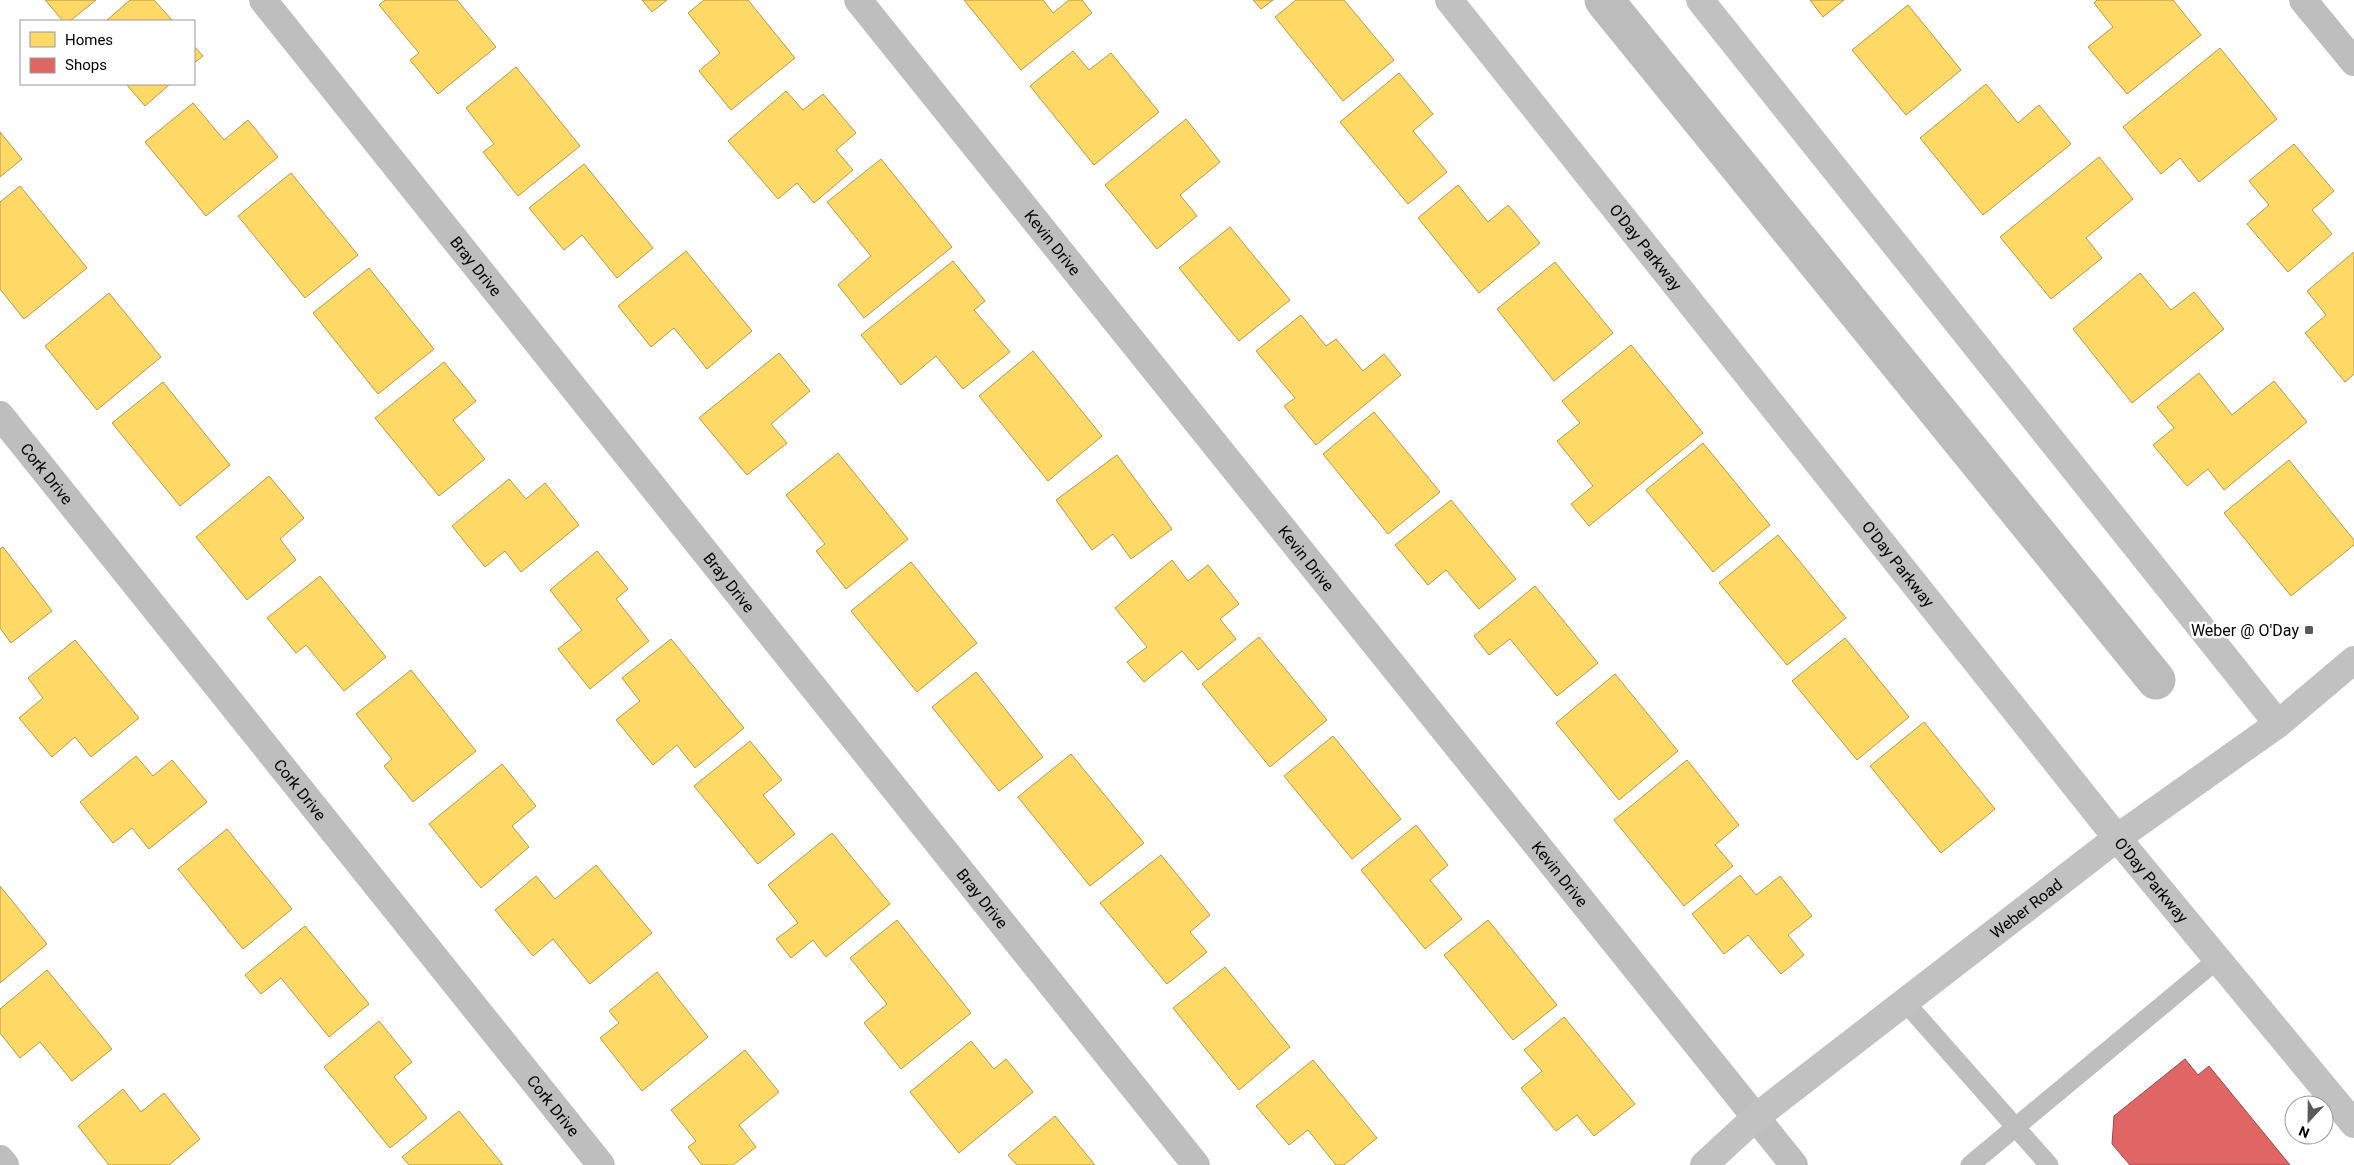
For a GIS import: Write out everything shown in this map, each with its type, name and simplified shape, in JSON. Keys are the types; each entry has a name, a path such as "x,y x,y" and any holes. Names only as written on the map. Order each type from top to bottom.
{"street":[{"name":"Bray Drive","path":"263,0 1196,1165"},
{"name":"Kevin Drive","path":"858,0 1794,1165"},
{"name":"O'Day Parkway","path":"1449,0 2117,838 2354,1124"},
{"path":"1700,0 2278,724"},
{"path":"2303,0 2354,62"},
{"name":"Cork Drive","path":"0,415 601,1165"},
{"name":"Weber Road","path":"1704,1165 1756,1117 2117,838 2278,724 2354,660"},
{"path":"0,1159 4,1165"}],"lane":[{"path":"1970,1165 2218,960"},
{"path":"1905,1002 2049,1165"}],"building: Homes":[{"path":"45,0 96,0 71,20 62,20"},
{"path":"130,0 154,0 172,20 107,20"},
{"path":"385,0 457,0 496,47 438,94 410,60 419,53 379,5"},
{"path":"642,0 667,0 652,12"},
{"path":"704,0 748,0 795,58 731,110 699,71 720,53 688,13"},
{"path":"964,0 1043,0 1053,13 1069,0 1082,0 1092,13 1021,70"},
{"path":"1253,0 1273,0 1261,9"},
{"path":"1296,0 1344,0 1394,60 1343,101 1275,17"},
{"path":"1810,0 1844,0 1823,17"},
{"path":"2097,0 2173,0 2201,35 2127,94 2088,47 2113,27 2094,3"},
{"path":"1908,5 1961,70 1906,115 1852,50"},
{"path":"195,47 203,56 195,62"},
{"path":"2220,48 2277,119 2199,182 2180,158 2161,174 2123,127"},
{"path":"1073,51 1089,70 1111,53 1159,112 1094,165 1030,86"},
{"path":"516,67 580,146 518,196 483,152 494,144 466,108"},
{"path":"1399,73 1433,114 1413,131 1447,172 1408,204 1340,122"},
{"path":"1986,84 2018,123 2039,105 2071,144 1983,215 1920,138"},
{"path":"127,85 169,85 145,106"},
{"path":"786,91 803,110 823,94 856,133 836,150 853,170 814,203 797,183 778,199 728,141"},
{"path":"193,103 224,140 248,120 278,157 206,216 145,142"},
{"path":"1186,119 1220,162 1180,195 1197,216 1157,249 1105,185"},
{"path":"0,132 22,159 0,177"},
{"path":"2294,144 2334,191 2312,210 2332,234 2288,272 2247,224 2269,205 2249,181"},
{"path":"2099,157 2133,199 2086,238 2102,258 2051,299 2000,237"},
{"path":"881,159 952,247 864,318 838,285 871,256 827,202"},
{"path":"584,164 653,248 617,278 582,235 564,250 529,208"},
{"path":"291,173 358,255 305,298 238,216"},
{"path":"1458,185 1488,222 1508,205 1540,243 1479,293 1418,218"},
{"path":"20,186 87,268 24,319 0,289 0,202"},
{"path":"1230,227 1290,300 1239,341 1179,268"},
{"path":"686,251 752,331 707,369 674,328 651,347 618,306"},
{"path":"2354,252 2354,374 2345,382 2305,333 2326,315 2307,291"},
{"path":"953,261 985,301 974,310 1010,352 963,389 936,356 901,385 861,335"},
{"path":"1555,262 1613,333 1554,381 1497,309"},
{"path":"369,268 434,349 378,394 313,313"},
{"path":"2140,273 2171,310 2194,292 2224,329 2132,403 2073,329"},
{"path":"109,293 161,357 97,410 45,346"},
{"path":"1301,315 1326,346 1336,339 1363,371 1384,354 1401,375 1316,445 1284,406 1295,398 1256,351"},
{"path":"1631,345 1703,433 1589,526 1571,504 1593,486 1557,441 1580,423 1562,401"},
{"path":"1033,351 1102,436 1048,481 979,396"},
{"path":"779,353 810,391 771,424 787,443 747,475 699,418"},
{"path":"444,362 476,401 453,420 485,459 439,496 375,418"},
{"path":"2199,373 2232,415 2274,381 2307,422 2224,490 2208,469 2187,486 2153,445 2174,428 2157,407"},
{"path":"163,382 230,465 180,506 112,423"},
{"path":"1374,412 1440,492 1388,534 1323,454"},
{"path":"1703,443 1770,525 1713,572 1646,490"},
{"path":"838,453 908,539 846,589 816,551 825,544 786,495"},
{"path":"1117,455 1172,529 1131,559 1113,534 1092,550 1056,500"},
{"path":"2289,460 2354,540 2354,545 2291,596 2224,513"},
{"path":"269,476 304,518 280,539 296,560 247,600 196,537"},
{"path":"509,479 526,499 545,483 579,525 521,572 505,551 485,567 452,526"},
{"path":"1451,500 1516,579 1479,609 1446,570 1428,585 1395,545"},
{"path":"1778,535 1846,618 1787,665 1719,583"},
{"path":"3,547 52,611 11,643 0,628 0,549"},
{"path":"597,551 628,589 616,599 649,641 590,689 558,649 582,630 550,590"},
{"path":"1172,560 1188,581 1208,565 1239,604 1220,619 1236,639 1198,670 1182,651 1144,682 1127,662 1147,647 1115,608"},
{"path":"911,562 977,643 917,692 851,611"},
{"path":"320,576 386,657 344,691 306,645 296,653 267,618"},
{"path":"1535,586 1598,663 1557,696 1510,639 1489,655 1474,636"},
{"path":"1259,637 1327,720 1270,767 1202,684"},
{"path":"1845,638 1909,717 1857,760 1792,681"},
{"path":"671,639 744,728 695,768 677,745 653,765 616,720 640,701 622,678"},
{"path":"75,640 139,718 91,757 75,737 52,757 19,718 43,698 28,678"},
{"path":"411,670 476,751 413,802 384,766 392,759 356,714"},
{"path":"976,672 1043,757 999,791 932,707"},
{"path":"1615,674 1678,751 1619,800 1556,723"},
{"path":"1924,722 1995,809 1941,853 1870,766"},
{"path":"1333,736 1401,819 1352,859 1284,776"},
{"path":"750,741 782,780 763,795 795,834 758,864 694,786"},
{"path":"1071,754 1144,843 1090,886 1018,797"},
{"path":"136,756 153,776 172,760 207,802 149,849 132,828 113,843 80,802"},
{"path":"1687,760 1739,825 1715,845 1733,866 1684,906 1614,820"},
{"path":"502,764 536,806 512,826 529,847 481,888 429,824"},
{"path":"1416,825 1448,865 1430,880 1462,919 1425,949 1361,870"},
{"path":"227,829 292,909 243,949 178,869"},
{"path":"832,833 890,904 826,957 813,940 791,958 776,939 798,923 768,885"},
{"path":"1161,855 1210,915 1190,932 1207,952 1167,984 1100,903"},
{"path":"596,865 652,933 590,984 553,939 533,956 495,910 536,876 555,899"},
{"path":"1740,875 1756,895 1780,876 1812,916 1788,935 1804,955 1781,974 1748,935 1724,954 1692,914"},
{"path":"0,886 47,944 0,983"},
{"path":"897,920 971,1013 901,1069 864,1023 887,1004 850,958"},
{"path":"1488,920 1557,1005 1513,1040 1444,955"},
{"path":"305,926 369,1004 329,1037 281,978 261,994 245,975"},
{"path":"1225,967 1290,1047 1239,1090 1173,1008"},
{"path":"47,970 112,1049 72,1081 40,1042 20,1058 0,1033 0,1009"},
{"path":"657,972 708,1037 642,1091 600,1038 619,1023 609,1011"},
{"path":"1564,1017 1635,1104 1594,1136 1577,1115 1556,1131 1521,1088 1542,1071 1524,1050"},
{"path":"379,1021 412,1062 394,1077 427,1118 390,1148 324,1067"},
{"path":"971,1041 994,1069 1006,1059 1033,1092 959,1153 910,1092"},
{"path":"745,1050 779,1092 739,1125 756,1147 733,1165 702,1165 688,1147 696,1141 671,1110"},
{"path":"1313,1060 1377,1138 1344,1165 1336,1165 1308,1130 1289,1145 1256,1106"},
{"path":"123,1089 141,1112 164,1093 200,1139 169,1165 109,1165 78,1126"},
{"path":"459,1111 503,1165 409,1165 402,1157"},
{"path":"1055,1116 1095,1165 1017,1165 1008,1155"}],"building: Shops":[{"path":"2185,1059 2198,1075 2209,1066 2290,1165 2130,1165 2112,1144 2114,1116"}],"waterway":[{"path":"1604,0 2156,680"}],"place":[{"name":"Weber @ O'Day","path":"2309,630"}]}
